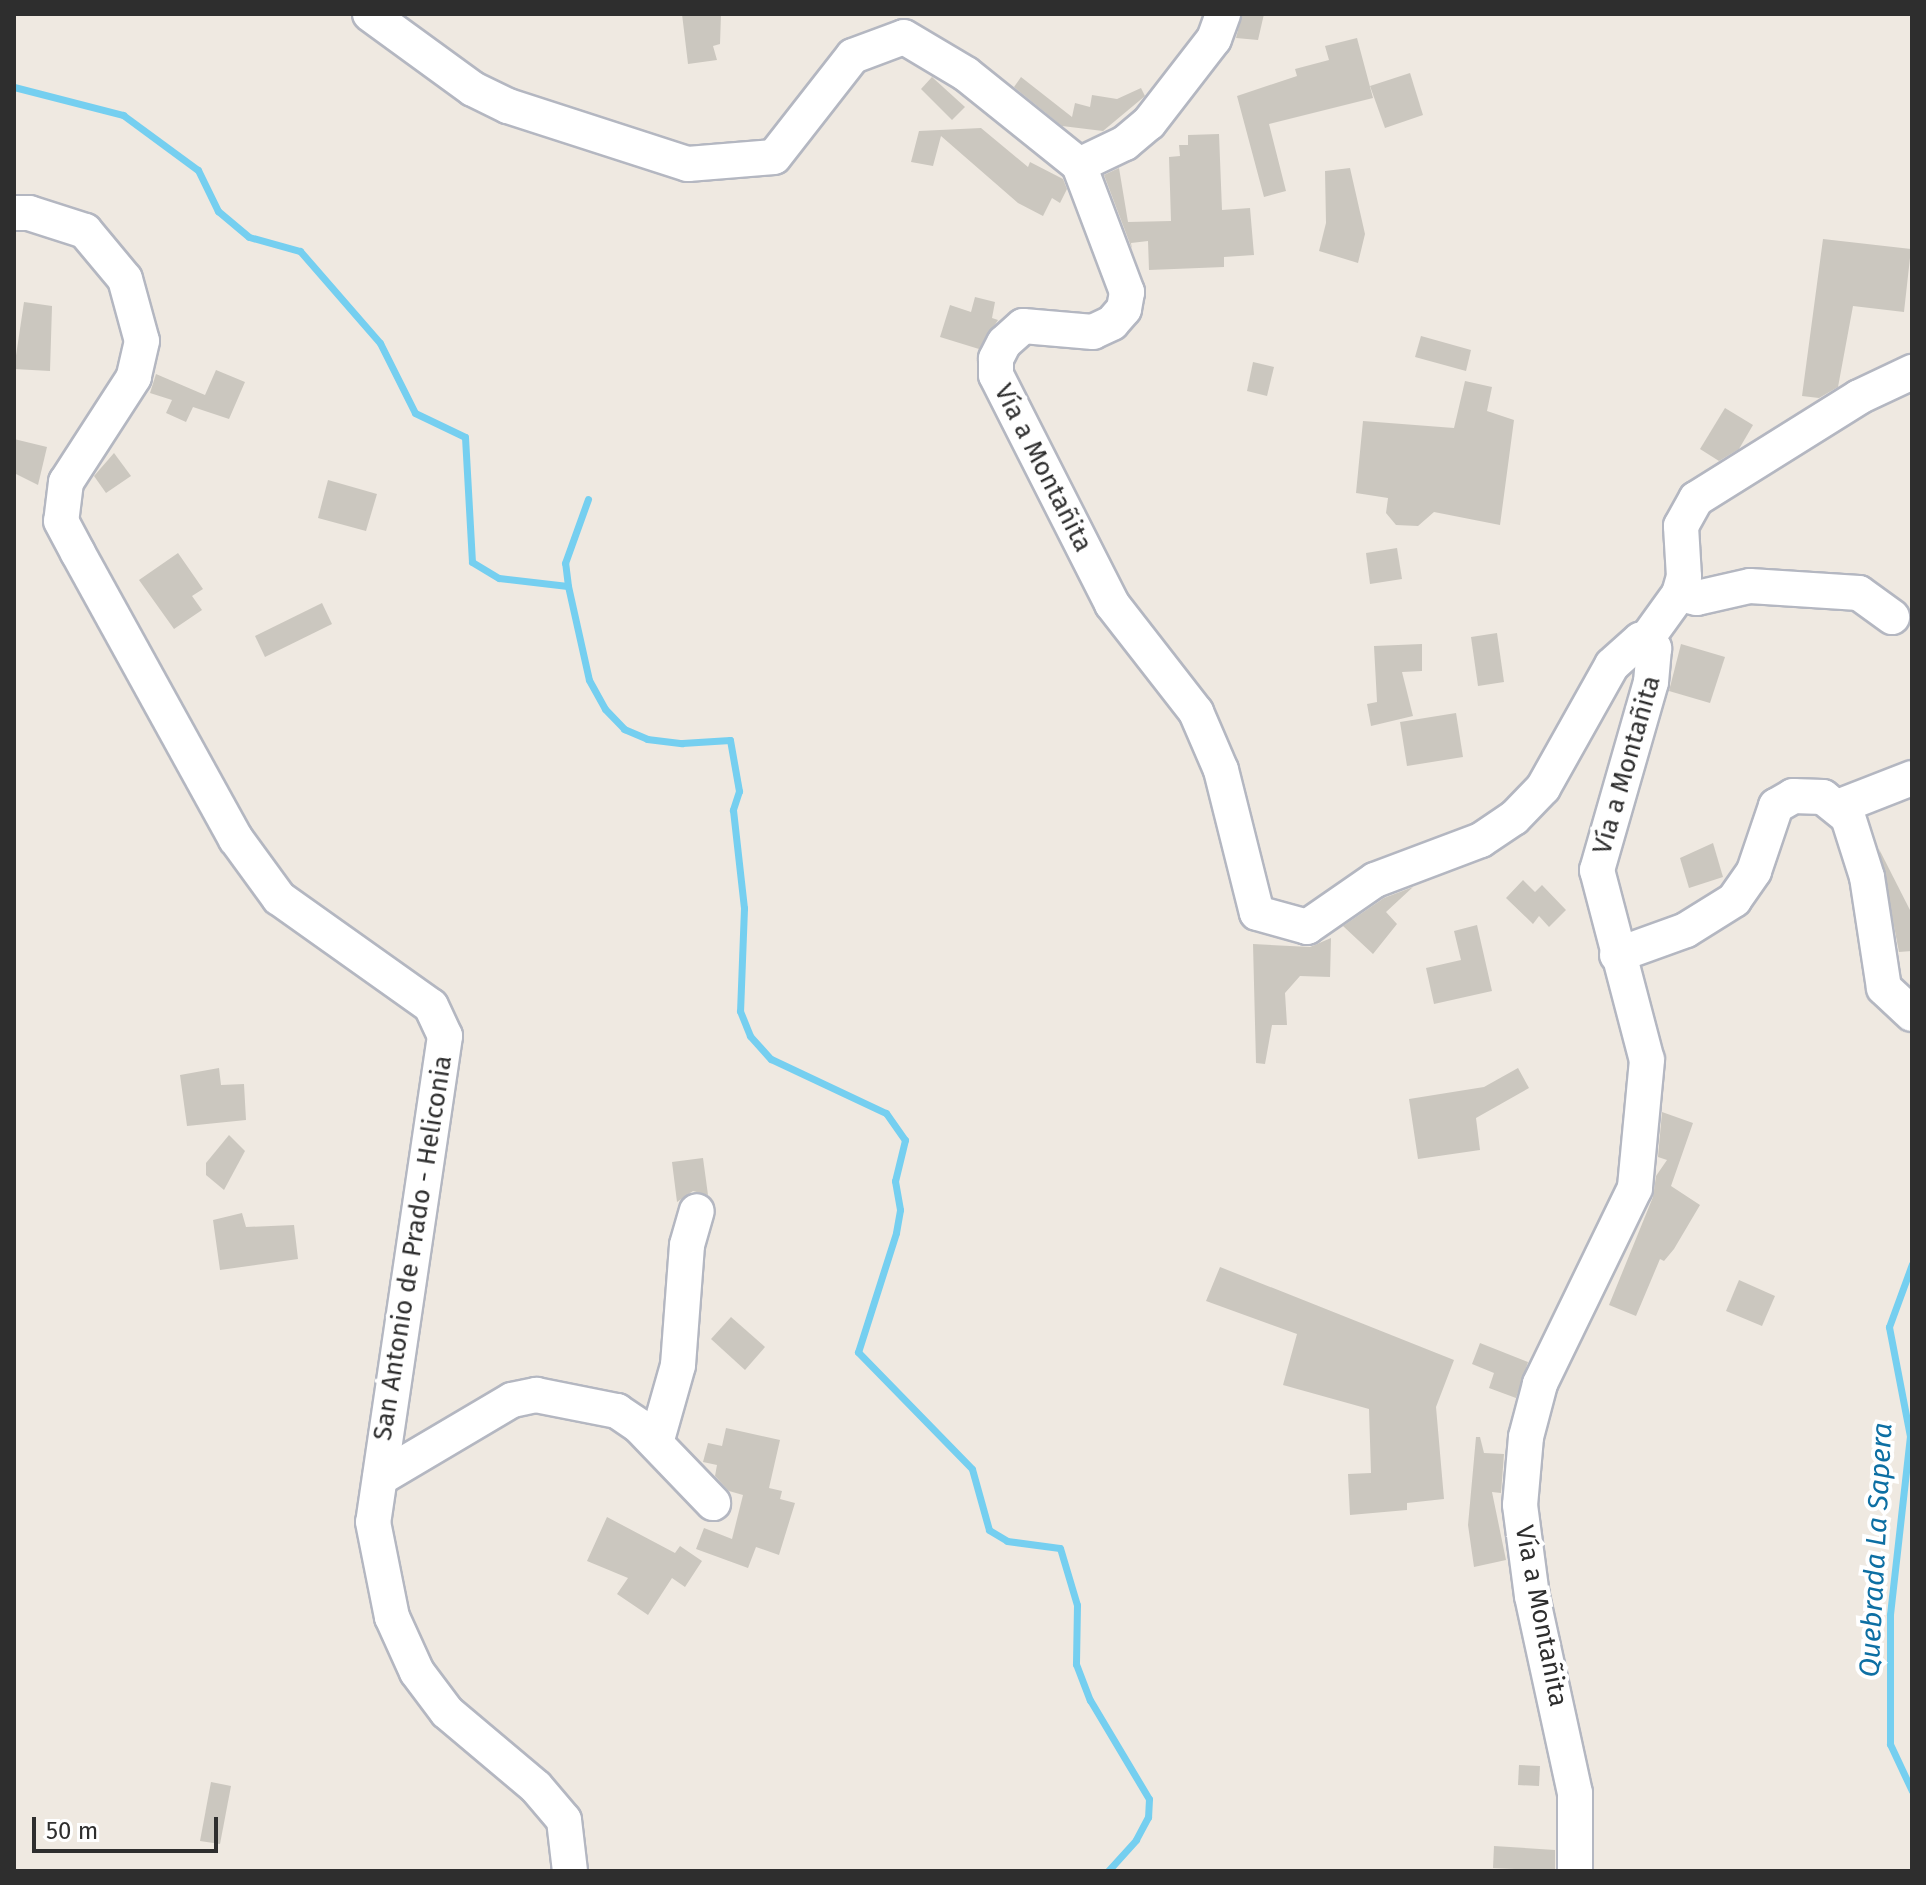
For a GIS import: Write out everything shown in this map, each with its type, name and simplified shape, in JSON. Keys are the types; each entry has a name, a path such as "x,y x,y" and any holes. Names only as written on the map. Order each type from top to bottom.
{"street":[{"path":"370,14 473,89 508,106 688,164 774,157 853,56 904,37 966,74 1079,165 1125,143 1149,123 1214,39 1223,14"},
{"name":"Vía a Montañita","path":"1079,165 1127,292 1124,309 1112,323 1093,332 1023,326 1004,343 996,359 996,375 1112,604 1196,712 1221,770 1257,913 1307,927 1375,880 1481,840 1514,818 1559,763 1612,665 1648,637 1656,661 1597,870 1617,955 1638,1012 1647,1060 1635,1188 1540,1384 1526,1437 1520,1505 1532,1596 1575,1793 1575,1871"},
{"name":"San Antonio de Prado - Heliconia","path":"14,213 29,213 85,231 125,279 142,341 134,377 66,482 61,521 66,531 236,839 279,898 431,1006 445,1036 373,1522 392,1617 417,1672 447,1712 536,1787 564,1820 570,1871"},
{"path":"1648,637 1679,594 1684,577 1681,526 1696,499 1859,397 1912,372"},
{"path":"1679,594 1697,598 1750,586 1859,593 1892,617"},
{"path":"1838,807 1912,778"},
{"path":"1617,955 1686,930 1744,891 1776,806 1784,798 1823,797 1848,817 1867,877 1884,988 1912,1014"},
{"path":"656,1443 678,1365 687,1245 697,1211"},
{"path":"380,1478 512,1400 536,1395 617,1411 656,1443 713,1503"}],"building":[{"path":"682,14 721,14 720,44 713,46 717,60 688,64"},
{"path":"1242,14 1264,14 1258,40 1236,38"},
{"path":"1357,38 1373,98 1269,124 1286,191 1264,197 1237,96 1297,76 1295,69 1329,60 1325,46"},
{"path":"1410,73 1423,115 1385,128 1370,86"},
{"path":"932,77 965,107 952,120 921,89"},
{"path":"1021,77 1072,117 1075,103 1090,107 1092,95 1117,99 1141,88 1145,96 1103,131 1062,126 1014,87"},
{"path":"981,128 1028,167 1030,162 1063,179 1067,189 1060,203 1052,198 1043,216 1018,203 941,136 933,166 911,162 919,131"},
{"path":"1219,134 1222,210 1250,208 1254,255 1224,257 1224,267 1149,270 1148,241 1131,243 1132,249 1104,175 1119,168 1128,222 1171,221 1169,157 1180,156 1179,145 1188,145 1188,135"},
{"path":"1350,168 1365,234 1358,263 1319,251 1326,223 1325,171"},
{"path":"1823,239 1911,249 1904,312 1853,306 1838,387 1819,398 1802,396"},
{"path":"975,297 995,302 992,318 998,320 979,349 940,337 950,305 971,312"},
{"path":"24,302 52,306 50,371 14,369"},
{"path":"1421,336 1471,350 1466,371 1415,357"},
{"path":"1253,362 1274,367 1267,396 1247,391"},
{"path":"216,370 245,382 229,419 193,407 186,422 166,413 172,400 150,393 156,374 205,395"},
{"path":"1465,381 1492,387 1487,411 1514,420 1500,525 1434,512 1418,526 1396,525 1386,513 1388,498 1356,493 1363,421 1454,428"},
{"path":"1725,408 1753,425 1739,449 1719,461 1700,449"},
{"path":"14,439 47,447 38,485 14,473"},
{"path":"114,453 131,476 106,493 94,476"},
{"path":"328,480 377,494 366,531 318,518"},
{"path":"1397,548 1402,579 1370,584 1366,553"},
{"path":"178,553 203,589 192,596 202,610 174,629 139,580"},
{"path":"322,603 332,624 265,657 255,636"},
{"path":"1497,633 1504,682 1478,686 1471,637"},
{"path":"1422,644 1422,671 1402,672 1413,716 1371,726 1367,704 1377,702 1374,646"},
{"path":"1681,644 1725,657 1710,703 1669,691"},
{"path":"1456,713 1463,757 1407,766 1400,722"},
{"path":"1713,843 1723,877 1689,888 1680,858"},
{"path":"1879,849 1912,914 1912,951 1899,952"},
{"path":"1523,880 1535,892 1542,885 1566,910 1549,927 1539,916 1533,924 1506,898"},
{"path":"1413,887 1386,912 1397,924 1373,954 1343,926 1384,898"},
{"path":"1477,925 1492,991 1434,1004 1426,968 1461,960 1454,931"},
{"path":"1331,938 1330,977 1300,976 1285,993 1287,1025 1272,1025 1265,1064 1256,1063 1253,944 1310,947"},
{"path":"219,1068 221,1085 244,1084 246,1120 187,1126 180,1075"},
{"path":"1518,1068 1529,1088 1476,1118 1480,1150 1418,1159 1409,1099 1484,1087"},
{"path":"1662,1112 1693,1123 1671,1186 1700,1205 1674,1249 1664,1261 1660,1259 1636,1316 1609,1305 1653,1197 1656,1176 1667,1160 1658,1157"},
{"path":"229,1135 245,1151 224,1190 206,1175 206,1163"},
{"path":"703,1158 708,1195 693,1191 677,1202 672,1162"},
{"path":"242,1213 246,1227 294,1225 298,1259 220,1270 213,1220"},
{"path":"1220,1267 1454,1360 1436,1407 1444,1499 1407,1503 1407,1510 1350,1515 1348,1474 1371,1473 1369,1409 1283,1385 1297,1334 1206,1301"},
{"path":"1739,1280 1775,1296 1762,1326 1726,1311"},
{"path":"731,1317 765,1347 745,1370 711,1339"},
{"path":"1480,1343 1528,1362 1516,1398 1489,1388 1494,1373 1472,1364"},
{"path":"726,1428 780,1440 769,1488 782,1491 780,1499 795,1503 779,1555 756,1547 748,1568 696,1549 704,1528 732,1539 743,1495 729,1491 715,1476 717,1465 703,1462 708,1443 722,1446"},
{"path":"1476,1437 1480,1437 1484,1453 1504,1454 1501,1493 1492,1492 1506,1560 1474,1567 1468,1525"},
{"path":"607,1517 675,1553 680,1546 702,1561 685,1587 672,1578 648,1615 617,1594 628,1578 587,1561"},
{"path":"1519,1765 1540,1766 1539,1786 1518,1785"},
{"path":"211,1782 231,1786 220,1844 200,1841"},
{"path":"1494,1846 1555,1850 1555,1871 1493,1868"}],"waterway":[{"path":"14,87 123,115 198,170 218,211 249,237 300,251 380,343 415,413 465,437 472,562 499,578 568,586 589,680 605,709 624,729 647,739 682,743 730,740 739,791 733,810 744,908 740,1011 750,1036 771,1059 886,1113 905,1140 895,1181 900,1210 896,1233 858,1352 972,1469 989,1530 1007,1541 1060,1548 1077,1605 1076,1664 1090,1700 1149,1799 1148,1817 1136,1840 1108,1871"},
{"path":"568,586 565,563 588,499"},
{"name":"Quebrada La Sapera","path":"1912,1264 1889,1327 1910,1436 1890,1615 1890,1744 1912,1791"}]}
